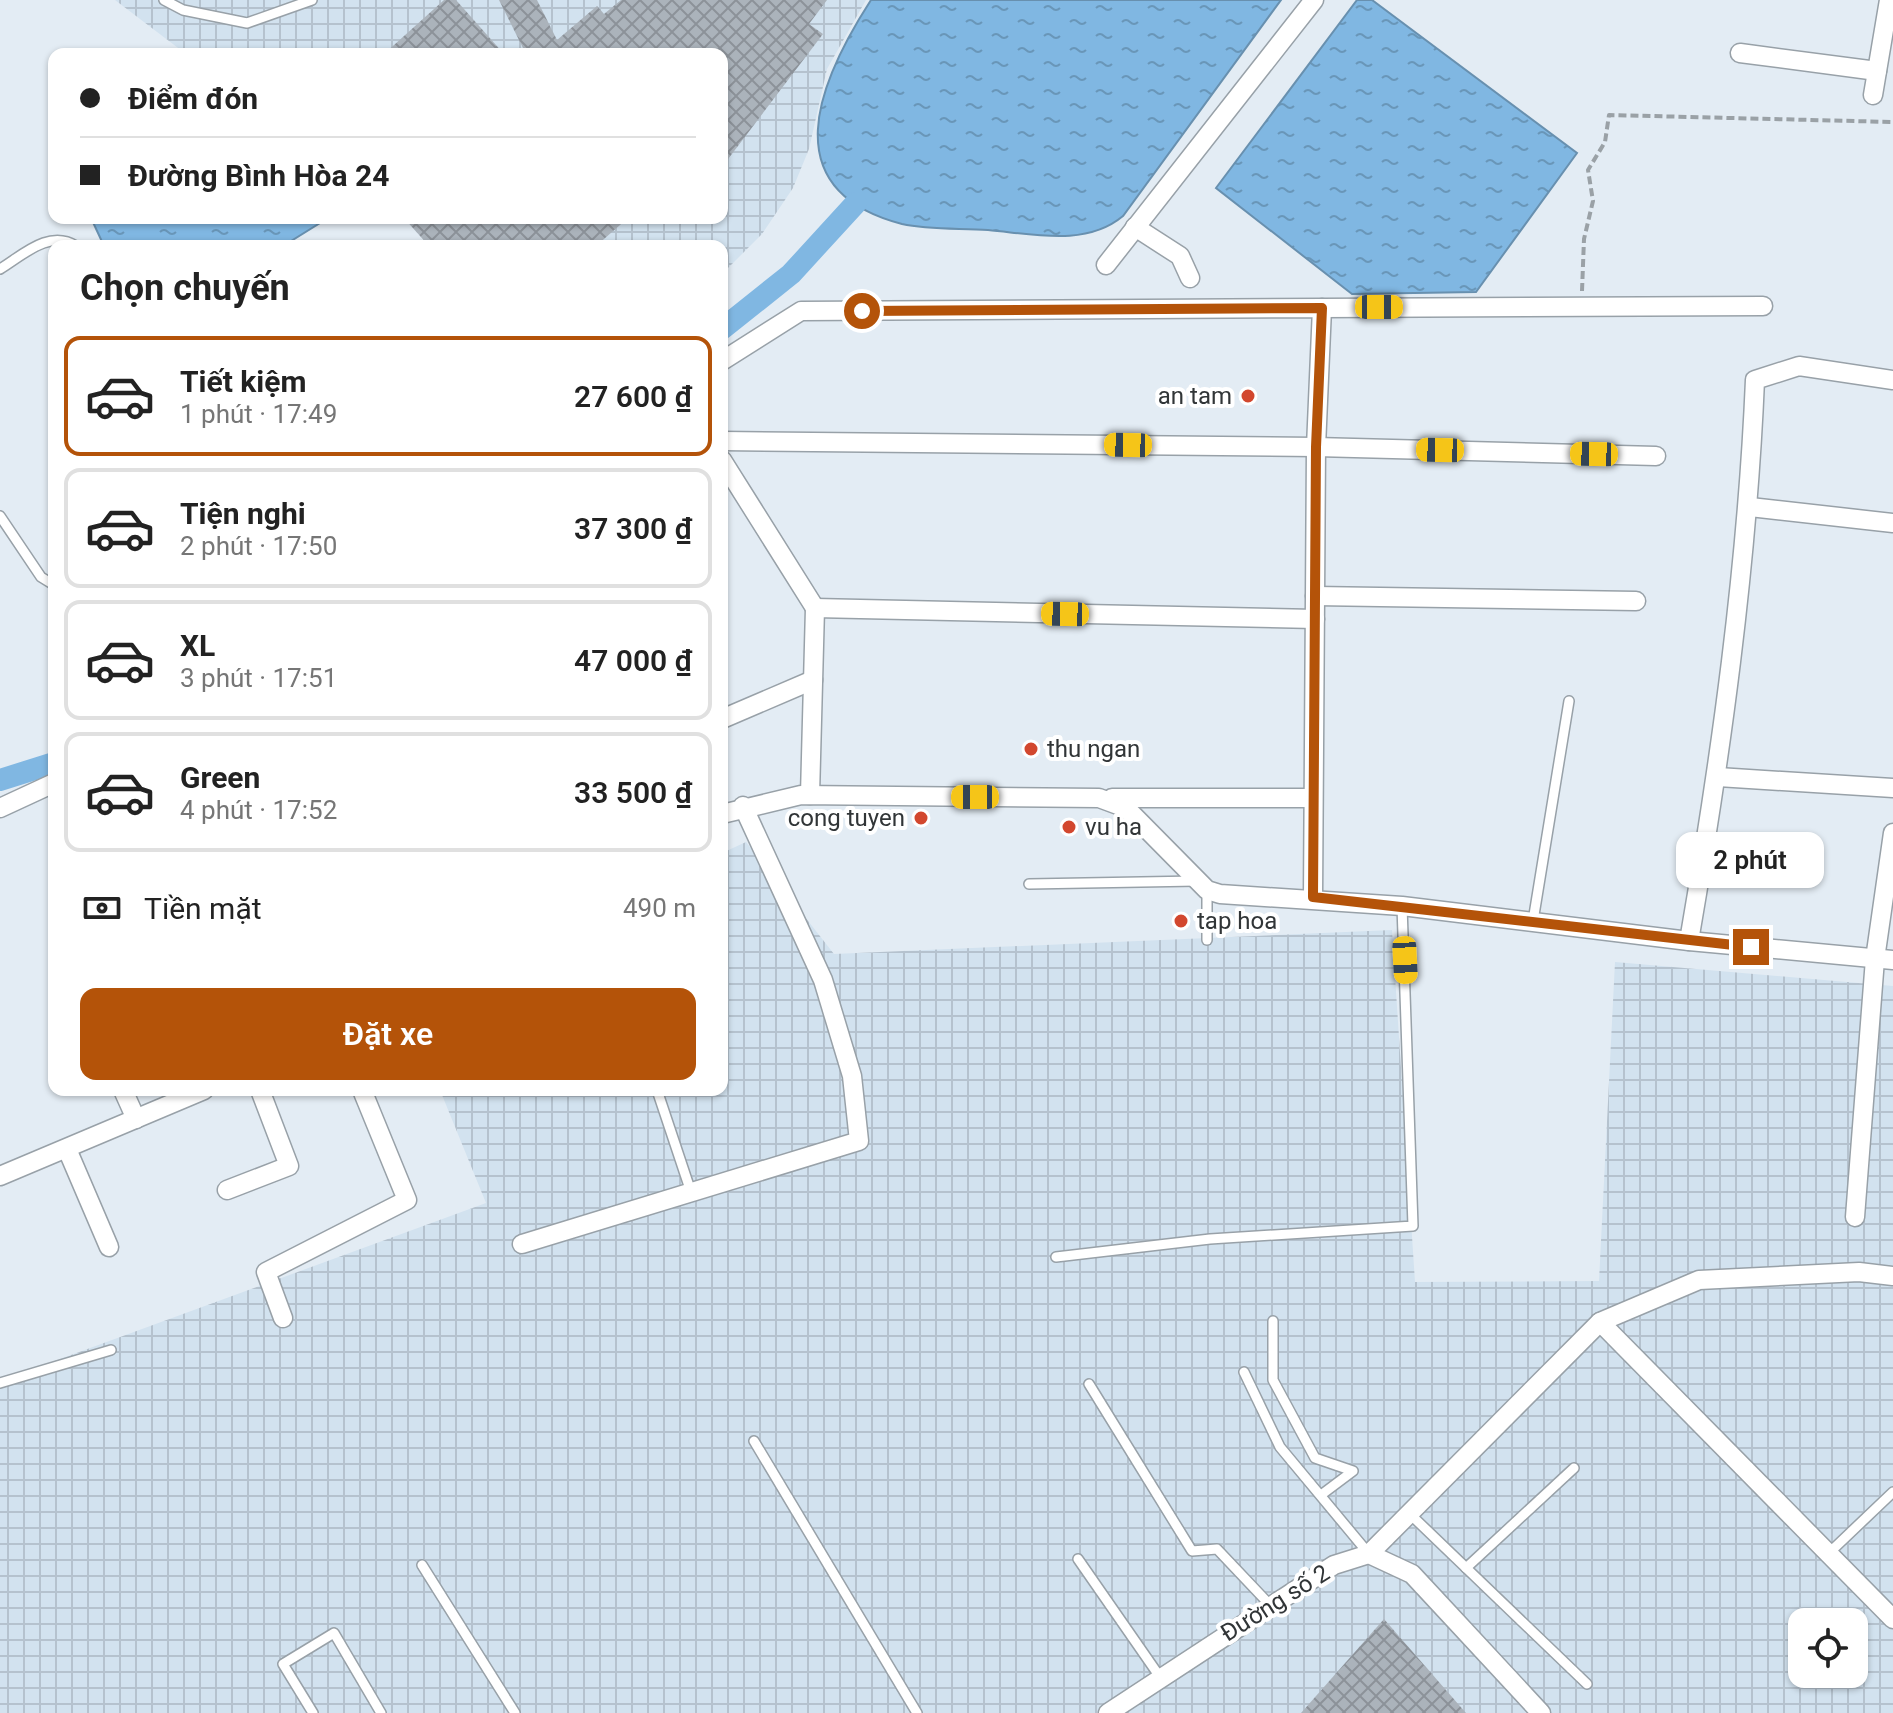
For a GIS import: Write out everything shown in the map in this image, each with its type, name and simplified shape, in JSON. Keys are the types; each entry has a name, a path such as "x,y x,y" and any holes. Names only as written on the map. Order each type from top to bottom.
{"street":[{"path":"1106,265 1314,0"},
{"path":"1873,95 1889,0"},
{"path":"1740,53 1877,71"},
{"path":"1135,227 1180,256 1190,278"},
{"path":"728,357 801,311 1763,306"},
{"path":"1313,897 1316,447 1322,308"},
{"path":"1689,941 1718,777 1750,507 1755,380 1799,366 1893,380"},
{"path":"728,441 1316,447 1656,456"},
{"path":"728,470 815,608 810,795"},
{"path":"1750,507 1893,523"},
{"path":"1315,596 1636,601"},
{"path":"815,608 1315,619"},
{"path":"728,716 813,680"},
{"path":"1718,777 1893,788"},
{"path":"0,808 48,786"},
{"path":"728,812 743,806 810,795 1313,798"},
{"path":"1099,798 1126,808 1204,886 1235,896 1313,897 1689,941 1884,959"},
{"path":"522,1244 859,1141 852,1076 823,980 743,806"},
{"path":"1855,1217 1884,959 1893,833"},
{"path":"126,1096 136,1119"},
{"path":"0,1176 190,1096"},
{"path":"227,1190 289,1166 262,1096"},
{"path":"283,1318 266,1272 407,1200 364,1096"},
{"path":"67,1149 109,1247"},
{"path":"1541,1713 1412,1574 1369,1554 1600,1322 1699,1280 1859,1272 1893,1276"},
{"path":"1600,1322 1893,1619"},
{"name":"Đường số 2","path":"1108,1713 1334,1565 1369,1554"}],"lane":[{"path":"164,0 183,10 247,23 312,0"},
{"path":"0,269 48,241"},
{"path":"0,516 41,577 48,581"},
{"path":"1533,921 1569,701"},
{"path":"1029,884 1204,886 1207,940"},
{"path":"1056,1257 1210,1239 1410,1228 1414,1225 1402,906"},
{"path":"659,1096 691,1192"},
{"path":"1273,1321 1273,1380 1315,1458 1353,1471 1321,1495"},
{"path":"0,1383 111,1350"},
{"path":"1244,1372 1280,1447 1369,1554"},
{"path":"1089,1384 1192,1551 1217,1549 1270,1605"},
{"path":"754,1441 917,1713"},
{"path":"1466,1568 1574,1468"},
{"path":"1829,1553 1893,1492"},
{"path":"1410,1514 1587,1684"},
{"path":"1078,1559 1160,1677"},
{"path":"422,1565 515,1713"},
{"path":"313,1713 283,1664 334,1633 381,1713"}],"path":[{"path":"1582,305 1584,239 1593,201 1588,170 1605,142 1609,115 1893,122"}],"shaded area":[{"path":"115,0 866,0 827,69 809,149 793,188 762,234 728,268 728,240 424,240 409,224 728,224 728,48 178,48"},
{"path":"746,842 834,954 1392,930 1415,1282 1599,1281 1615,962 1893,986 1893,1713 0,1713 0,1381 486,1203 442,1096 728,1096 728,850"}],"water":[{"path":"871,0 1281,0 1123,216 1093,232 1041,236 902,224 861,208 835,186 821,160 818,130 823,98 835,65"},
{"path":"1357,0 1372,0 1577,153 1476,292 1352,294 1216,188"},
{"path":"94,224 318,224 293,240 101,240"}],"building":[{"path":"444,0 456,0 499,48 391,48"},
{"path":"499,0 537,0 557,40 597,6 604,14 621,0 827,0 809,24 823,34 728,159 728,48 523,48"},
{"path":"409,224 621,224 603,240 424,240"},
{"path":"1384,1619 1466,1713 1301,1713"}],"waterway":[{"path":"728,324 791,274 856,203"},
{"path":"0,780 48,765"}],"place":[{"name":"an tam","path":"1248,396"},
{"name":"thu ngan","path":"1031,749"},
{"name":"cong tuyen","path":"921,818"},
{"name":"vu ha","path":"1069,827"},
{"name":"tap hoa","path":"1181,921"}],"route":[{"path":"862,311 1322,308 1316,447 1313,897 1751,947"}]}
